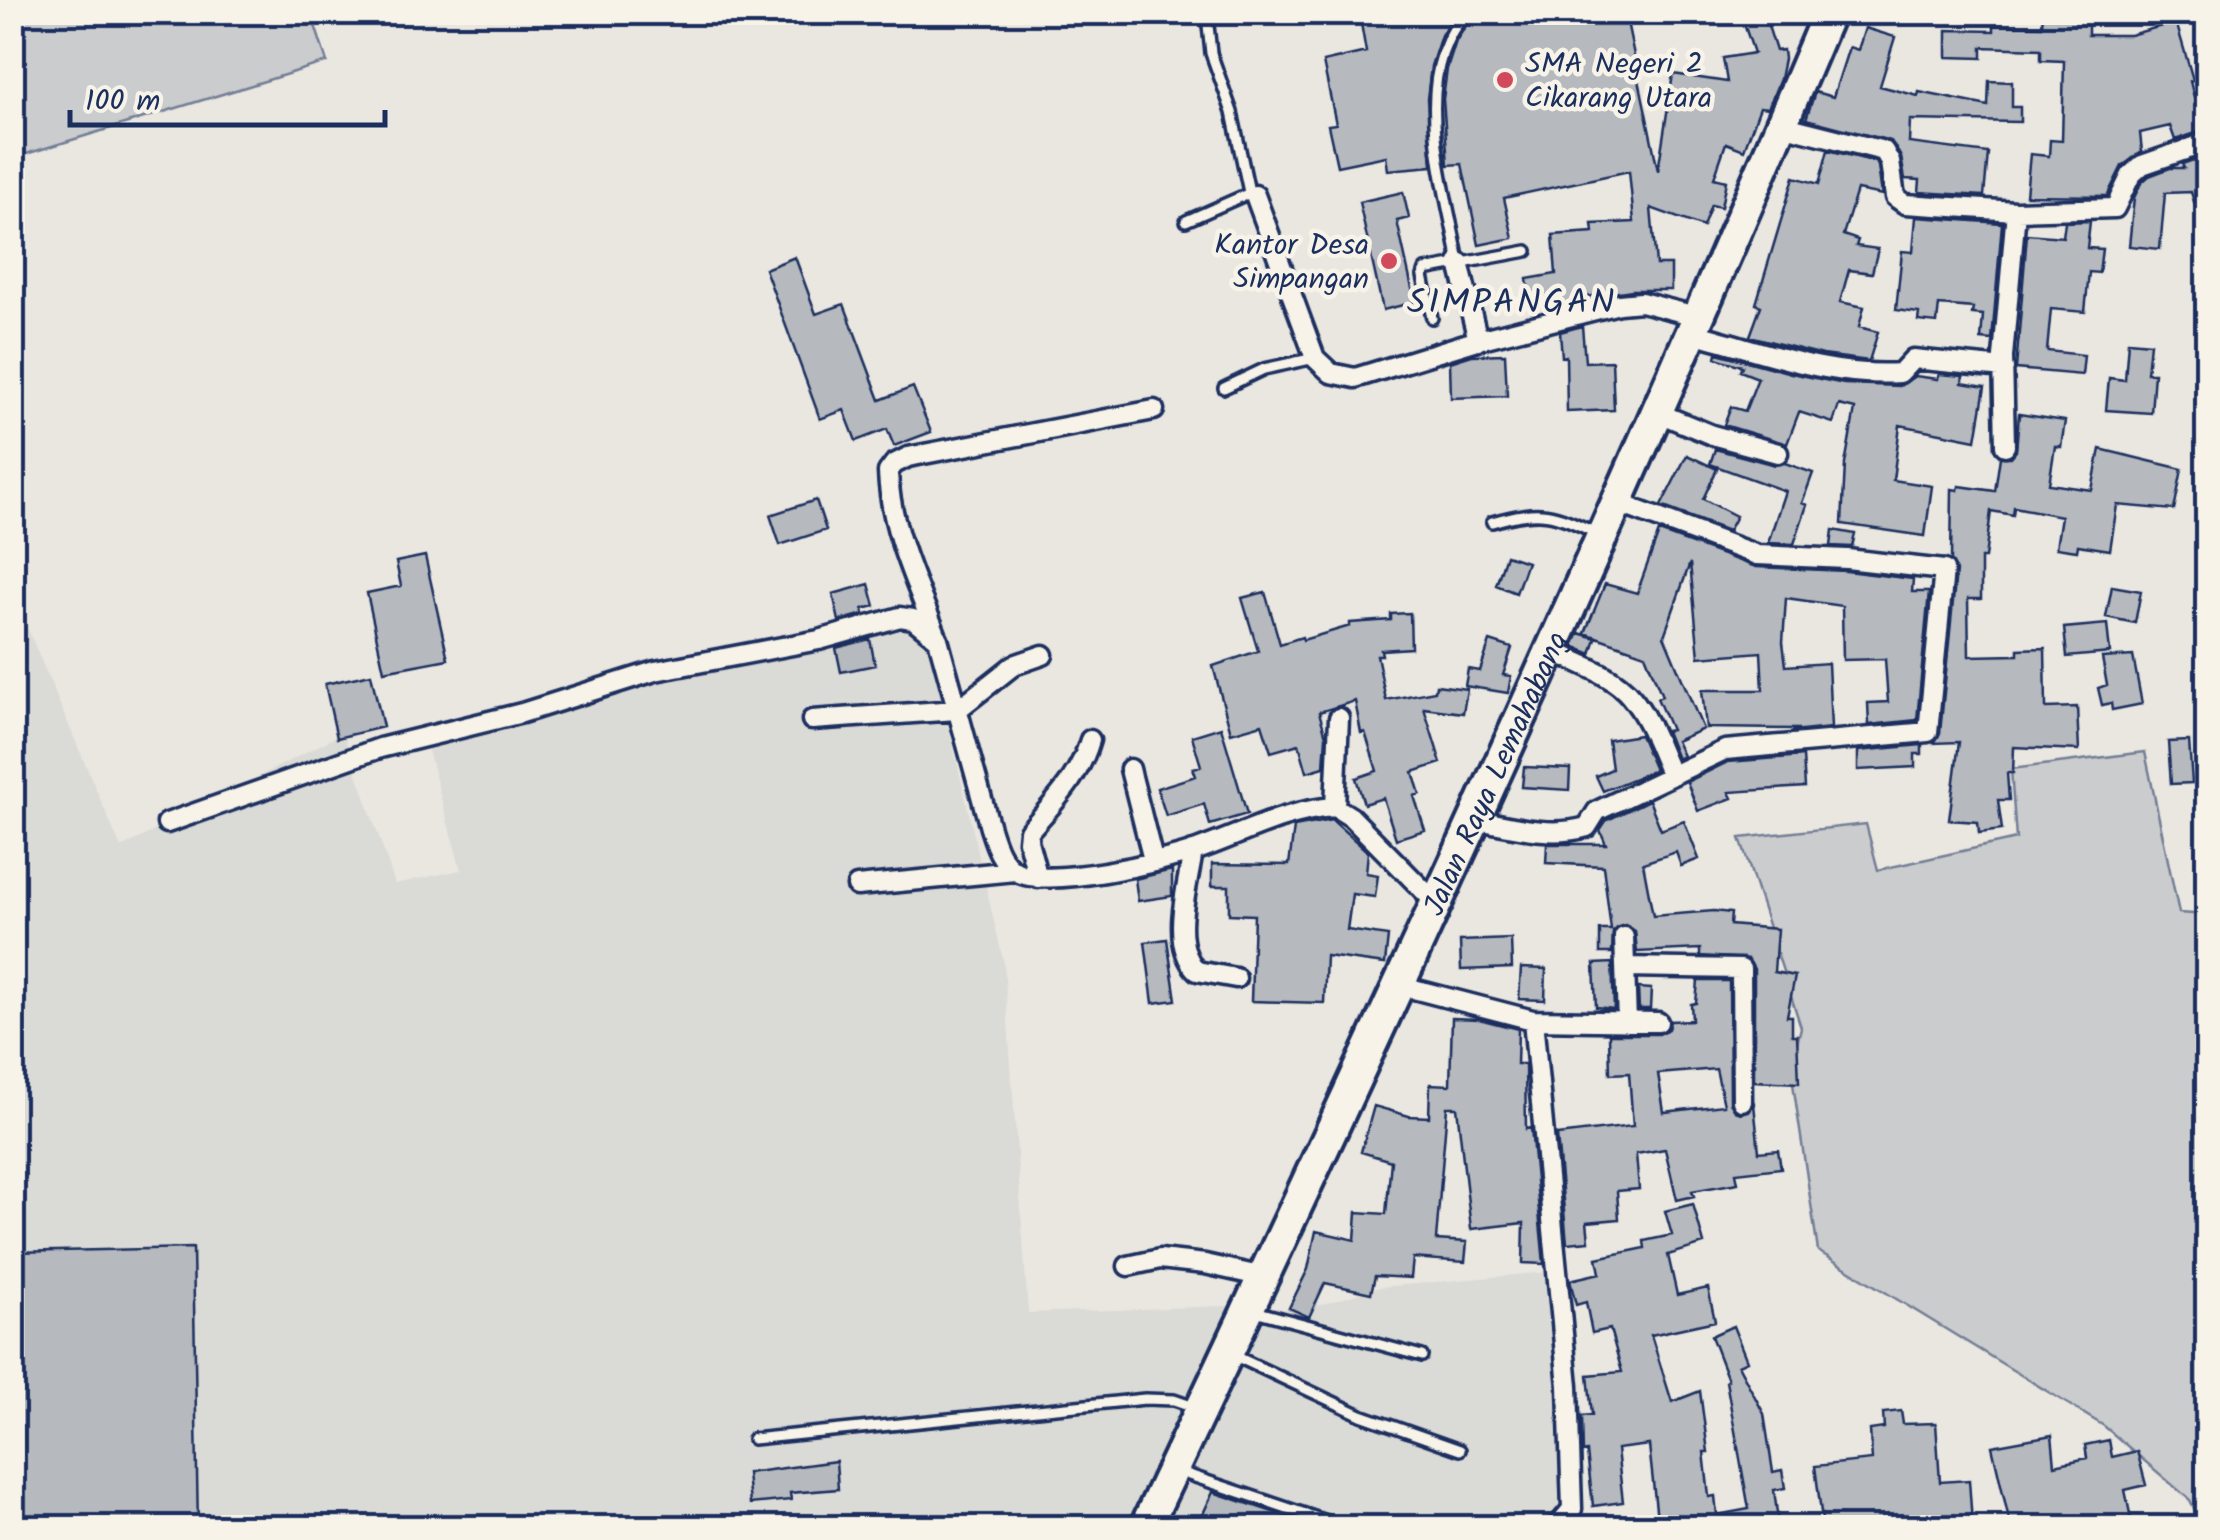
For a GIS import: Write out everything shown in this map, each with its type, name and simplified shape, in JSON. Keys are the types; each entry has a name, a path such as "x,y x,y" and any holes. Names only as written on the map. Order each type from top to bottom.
{"main road":[{"name":"Jalan Raya Lemahabang","path":"1145,1528 1398,986 1696,325 1829,12"}],"street":[{"path":"1781,126 1884,151 1890,162 1895,197 1905,204 2016,211 2115,208 2131,175 2142,165 2208,142"},
{"path":"1252,193 1315,358 1331,372 1355,378 1589,310 1641,302 1806,366 1900,372 1914,359 2004,368"},
{"path":"2005,446 2004,368 2016,211"},
{"path":"1459,263 1478,340"},
{"path":"1015,872 1001,856 990,828 938,639 890,504 888,472 908,457 1154,410"},
{"path":"1656,412 1712,435 1778,453"},
{"path":"1472,818 1568,833 1588,827 1597,811 1724,750 1928,732 1944,570 1847,559 1757,555 1616,502"},
{"path":"167,823 380,748 522,714 655,671 819,640 900,617 913,619 938,639"},
{"path":"1549,649 1630,694 1670,776"},
{"path":"812,720 957,710 1014,665 1043,655"},
{"path":"1335,806 1340,718"},
{"path":"1038,878 1029,832 1068,786 1084,761 1090,740"},
{"path":"1130,769 1153,860"},
{"path":"857,886 1015,872 1038,878 1103,872 1193,851 1299,811 1335,806 1351,817 1435,902"},
{"path":"1193,851 1183,920 1188,957 1198,971 1236,978"},
{"path":"1624,937 1628,1022"},
{"path":"1625,966 1741,969 1742,1101"},
{"path":"1398,986 1532,1020 1658,1022"},
{"path":"1532,1020 1568,1386 1572,1509 1556,1528"},
{"path":"1128,1266 1160,1259 1264,1277"}],"lane":[{"path":"1459,263 1433,94 1444,45 1468,12"},
{"path":"1186,221 1252,193 1232,112 1211,53 1206,16"},
{"path":"1432,318 1423,272 1527,252"},
{"path":"1224,388 1264,368 1315,358"},
{"path":"1492,522 1541,512 1568,519 1600,535"},
{"path":"1248,1310 1422,1356"},
{"path":"1228,1353 1361,1415 1460,1450"},
{"path":"753,1439 1145,1399 1174,1400 1201,1410"},
{"path":"1172,1470 1347,1528"}],"shaded area":[{"path":"13,12 311,13 327,62 13,158"},
{"path":"12,592 121,848 343,733 395,884 461,870 424,736 924,621 1004,964 1028,1313 1225,1306 1304,1310 1380,1287 1560,1271 1568,1503 1541,1528 13,1527"},
{"path":"2145,752 2179,913 2207,915 2207,1527 2203,1527 2190,1500 2104,1426 1818,1251 1791,1070 1801,1027 1740,838 1866,824 1878,870 2016,839 2011,769"}],"building":[{"path":"1359,12 1457,12 1441,35 1431,66 1427,99 1432,166 1388,170 1386,156 1337,166 1328,125 1336,124 1323,62 1366,52"},
{"path":"1475,12 1625,12 1658,171 1673,74 1727,82 1723,58 1754,53 1744,24 1765,16 1776,51 1783,50 1780,79 1768,108 1760,107 1744,150 1726,143 1714,178 1726,181 1721,207 1711,205 1703,227 1651,208 1656,265 1671,265 1671,290 1632,290 1579,298 1558,307 1557,303 1531,308 1527,279 1556,274 1553,235 1593,232 1592,224 1634,222 1629,171 1504,198 1513,238 1479,245 1462,164 1448,165 1443,99 1456,41"},
{"path":"2043,12 2088,12 2088,35 2130,35 2176,22 2193,80 2190,81 2202,131 2175,140 2170,126 2140,133 2142,152 2122,166 2107,196 2026,195 2030,154 2049,156 2050,140 2062,141 2064,61 2041,60 2041,49 1982,47 1982,58 1947,57 1947,30 1994,31 1994,25 2042,26"},
{"path":"1865,28 1895,37 1880,86 1988,106 1989,81 2012,82 2012,107 2020,107 2020,122 1910,120 1909,143 1988,153 1984,196 1919,192 1920,180 1905,179 1901,157 1891,141 1806,119 1815,92 1833,97 1849,47 1858,50"},
{"path":"1828,150 1876,162 1878,166 1882,195 1857,190 1843,235 1858,240 1856,246 1878,249 1872,273 1849,270 1840,302 1864,307 1859,327 1878,332 1869,361 1823,355 1750,336 1794,177 1819,184"},
{"path":"2208,155 2208,232 2204,233 2191,192 2165,193 2160,249 2129,246 2134,198 2141,183 2149,176 2170,168 2184,168 2182,164"},
{"name":"Kantor Desa Simpangan","path":"1403,192 1409,218 1397,221 1415,302 1383,310 1359,202"},
{"path":"1916,217 2002,223 1992,340 1981,339 1983,315 1972,314 1973,308 1939,305 1937,323 1918,321 1919,313 1896,310 1902,251 1913,252"},
{"path":"2090,221 2087,248 2102,249 2099,273 2089,272 2085,312 2051,309 2047,351 2084,355 2082,375 2016,369 2027,234 2063,237 2065,222"},
{"path":"795,257 816,314 844,304 880,400 913,387 931,432 894,446 887,429 856,441 844,410 820,419 765,269"},
{"path":"1582,326 1585,362 1612,361 1614,410 1567,412 1566,356 1562,357 1560,332"},
{"path":"2128,341 2150,343 2147,373 2154,373 2151,413 2106,410 2109,378 2125,380"},
{"path":"1717,353 1844,384 1900,386 1915,376 1938,379 1939,374 1963,376 1962,383 1985,387 1976,440 1900,425 1893,480 1932,486 1925,536 1842,524 1845,464 1855,409 1839,405 1833,423 1799,412 1787,444 1724,425 1731,407 1745,411 1758,378 1740,371 1742,366 1716,358"},
{"path":"1505,354 1507,396 1451,398 1450,362 1472,355"},
{"path":"2019,414 2065,421 2061,447 2055,446 2049,484 2092,490 2100,449 2182,469 2174,510 2117,505 2110,550 2078,545 2077,551 2056,548 2061,516 2014,507 2013,515 1991,511 1985,558 1981,558 1981,599 1968,599 1969,656 2018,655 2018,649 2045,648 2046,708 2077,707 2079,750 2014,747 2013,773 2007,773 2009,800 1998,800 2002,830 1979,833 1978,822 1949,820 1959,742 1934,743 1940,733 1956,571 1951,560 1952,489 1958,490 1959,486 1995,491 2000,457 2011,457 2016,451"},
{"path":"1715,449 1775,465 1785,463 1813,473 1794,544 1768,543 1785,491 1710,464"},
{"path":"1687,455 1717,469 1703,499 1736,516 1728,531 1661,506"},
{"path":"816,500 826,530 780,545 770,515"},
{"path":"1833,530 1855,534 1852,547 1831,546"},
{"path":"1659,532 1756,567 1913,579 1912,592 1929,592 1917,720 1869,725 1868,703 1888,702 1885,659 1843,660 1842,606 1786,598 1786,666 1828,663 1831,728 1792,732 1799,729 1706,728 1702,690 1763,690 1761,652 1699,657 1690,563 1664,636 1703,729 1676,741 1683,756 1677,759 1666,731 1671,730 1657,698 1662,696 1645,654 1585,633 1605,584 1637,593"},
{"path":"1506,555 1527,562 1516,593 1496,585"},
{"path":"425,556 448,659 384,671 367,593 401,586 396,562"},
{"path":"869,584 875,606 863,609 864,614 839,621 833,594"},
{"path":"2112,586 2141,591 2135,623 2106,617"},
{"path":"1265,592 1280,644 1350,623 1391,620 1391,614 1410,613 1411,648 1381,650 1382,655 1377,655 1386,700 1435,691 1436,685 1467,689 1463,713 1424,708 1441,763 1413,772 1420,794 1414,796 1425,830 1396,839 1383,798 1364,804 1356,778 1377,771 1365,732 1361,733 1355,701 1319,712 1326,736 1324,767 1307,772 1299,744 1271,752 1262,724 1231,733 1213,666 1258,651 1242,598"},
{"path":"2107,624 2110,653 2067,657 2064,628"},
{"path":"1579,633 1596,638 1591,654 1573,646"},
{"path":"870,639 875,665 841,672 836,648"},
{"path":"1490,641 1512,648 1503,675 1511,676 1508,693 1465,686 1468,669 1480,671"},
{"path":"2133,656 2142,704 2112,710 2111,703 2102,705 2098,688 2107,685 2102,658"},
{"path":"371,674 383,727 337,738 325,684"},
{"path":"1221,727 1247,814 1210,825 1204,804 1166,816 1157,788 1196,776 1193,768 1201,766 1192,736"},
{"path":"1640,735 1655,770 1603,791 1596,776 1612,769 1608,740"},
{"path":"2189,741 2192,783 2171,784 2168,742"},
{"path":"1922,745 1922,754 1915,754 1915,767 1858,770 1858,751"},
{"path":"1803,756 1805,787 1729,792 1732,798 1698,811 1687,782 1728,762"},
{"path":"1524,767 1570,769 1569,790 1522,787"},
{"path":"1649,800 1661,830 1684,821 1699,859 1681,866 1676,852 1643,863 1653,916 1714,911 1731,913 1730,925 1777,929 1774,972 1795,976 1787,1016 1792,1016 1792,1035 1797,1035 1799,1083 1754,1081 1754,969 1748,959 1700,956 1700,949 1637,952 1635,931 1625,925 1613,932 1612,953 1600,953 1600,930 1611,930 1603,866 1546,863 1547,844 1606,844 1600,830 1606,821"},
{"path":"1332,820 1368,852 1366,873 1378,875 1375,897 1352,894 1347,930 1388,936 1385,964 1326,956 1324,1003 1251,1001 1254,915 1229,914 1229,886 1212,886 1212,864 1289,865 1294,827"},
{"path":"1172,870 1172,896 1138,901 1135,879"},
{"path":"1167,939 1176,1000 1153,1003 1145,942"},
{"path":"1511,939 1512,968 1461,970 1460,941"},
{"path":"1612,963 1614,1009 1596,1007 1594,964"},
{"path":"1521,968 1546,969 1545,1000 1519,999"},
{"path":"1698,981 1729,981 1730,1102 1741,1113 1754,1104 1759,1152 1778,1150 1781,1168 1736,1173 1738,1183 1692,1191 1694,1196 1677,1200 1665,1149 1636,1154 1639,1189 1617,1191 1619,1219 1587,1222 1589,1241 1567,1243 1557,1135 1633,1126 1629,1073 1610,1074 1609,1034 1659,1034 1668,1029 1670,1021 1692,1020 1691,1004 1696,1003","holes":["1716,1069 1724,1105 1664,1112 1658,1074"]},
{"path":"1638,988 1651,989 1650,1009 1639,1009"},
{"path":"1452,1018 1479,1019 1518,1029 1517,1064 1525,1064 1526,1129 1531,1128 1544,1264 1523,1263 1524,1223 1471,1229 1457,1107 1447,1107 1436,1240 1467,1242 1465,1262 1413,1258 1411,1278 1375,1276 1371,1293 1325,1283 1309,1317 1289,1308 1308,1269 1316,1231 1355,1240 1357,1212 1386,1214 1391,1161 1361,1152 1374,1106 1429,1117 1430,1084 1450,1085"},
{"path":"1693,1204 1704,1244 1668,1255 1677,1295 1708,1288 1715,1321 1651,1335 1672,1402 1700,1391 1709,1497 1715,1496 1717,1515 1749,1509 1728,1380 1711,1336 1733,1326 1747,1361 1738,1365 1764,1414 1773,1472 1782,1470 1785,1488 1774,1490 1779,1528 1658,1528 1649,1445 1617,1449 1623,1502 1593,1506 1587,1452 1583,1453 1582,1416 1592,1415 1588,1375 1622,1372 1610,1329 1592,1333 1586,1302 1576,1305 1570,1280 1600,1273 1597,1258 1645,1248 1644,1241 1672,1235 1665,1211"},
{"path":"193,1248 198,1528 12,1528 12,1252"},
{"path":"1901,1411 1903,1424 1936,1423 1940,1482 1969,1480 1972,1523 1947,1528 1823,1528 1815,1466 1872,1460 1870,1430 1884,1428 1883,1413"},
{"path":"2052,1435 2055,1465 2087,1458 2085,1445 2109,1440 2112,1457 2137,1451 2146,1485 2125,1490 2133,1528 2011,1528 1992,1446"},
{"path":"836,1461 838,1489 790,1493 791,1500 750,1504 747,1473"},
{"path":"1213,1492 1312,1528 1215,1528 1218,1521 1203,1514"}],"place":[{"name":"SMA Negeri 2 Cikarang Utara","path":"1505,80"},
{"name":"Kantor Desa Simpangan","path":"1389,261"}],"district":[{"name":"SIMPANGAN","path":"1512,301"}]}
